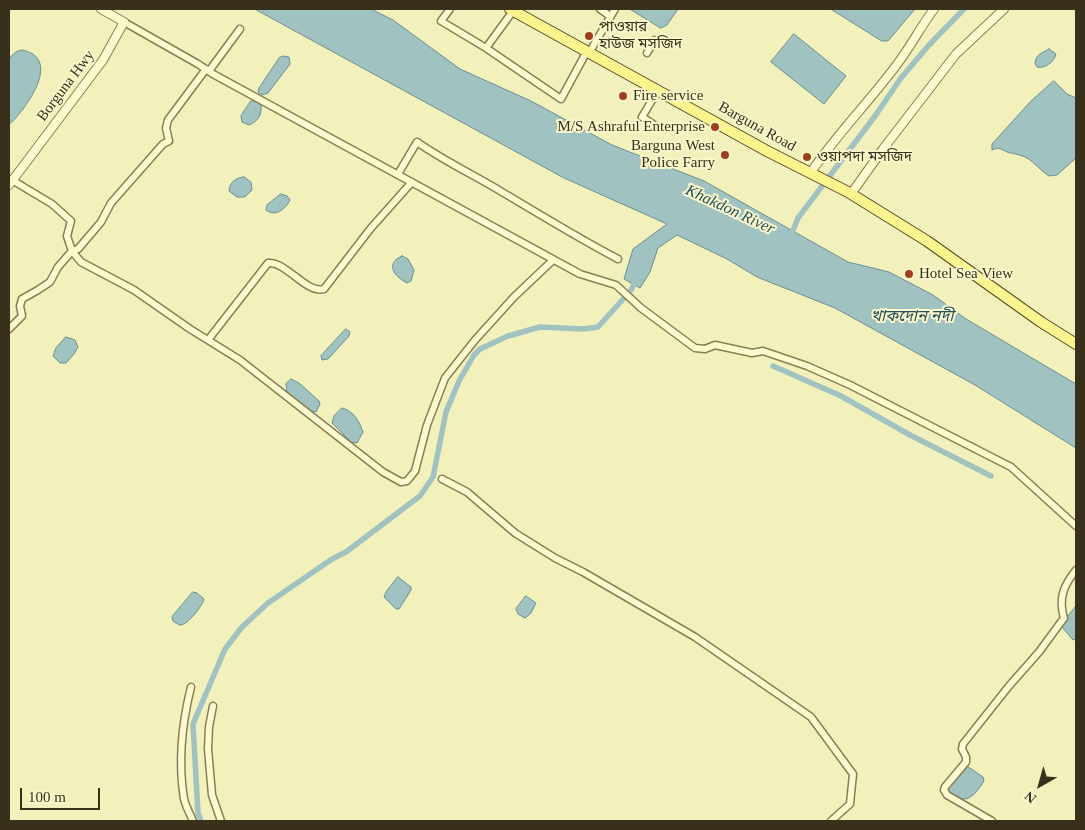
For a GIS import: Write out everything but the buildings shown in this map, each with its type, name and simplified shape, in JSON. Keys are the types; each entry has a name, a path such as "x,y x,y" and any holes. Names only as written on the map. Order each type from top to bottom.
{"main road":[{"name":"Barguna Road","path":"514,9 791,157 812,173"},
{"name":"Barguna Road","path":"589,49 775,155 849,193 928,241 1041,322 1076,344"}],"street":[{"path":"102,9 208,70 553,260 580,274 616,285 641,308 695,348 705,349 715,345 752,353 763,351 798,363 850,385 1011,467 1076,526"},
{"path":"450,9 441,21 486,48 561,99 589,49 615,9"},
{"path":"486,48 514,9"},
{"path":"600,9 610,16"},
{"path":"812,173 832,143 898,62 934,9"},
{"path":"849,193 950,62 1004,9"},
{"name":"Borguna Hwy","path":"10,182 103,60 124,22"},
{"path":"9,329 22,316 20,306 22,299 50,282 72,250 78,249 101,222 111,203 163,144 169,141 166,128 168,120 240,30"},
{"path":"647,54 655,40"},
{"path":"653,124 642,117 658,90"},
{"path":"398,174 417,142 441,159 501,191 555,225 618,259"},
{"path":"10,182 52,204 71,221 67,236 72,250 81,262 134,290 240,360 382,472 401,482 407,481 416,471 427,425 445,378 475,340 514,297 553,260"},
{"path":"208,340 268,263 276,264 315,289 324,289 371,228 412,182"},
{"path":"442,479 467,492 522,538 695,636 811,717 853,774 850,804 831,821"},
{"path":"992,821 947,795 944,790 945,787 966,762 962,749 963,744 1039,652 1064,618 1062,611 1063,589 1076,570"},
{"path":"192,687 186,708 181,751 184,801 192,821"},
{"path":"213,706 209,727 208,749 212,795 222,821"}],"water":[{"name":"খাকদোন নদী","path":"255,9 371,9 393,20 460,69 531,101 612,145 704,181 848,262 889,272 933,295 966,319 1076,384 1076,448 975,385 835,308 757,277 727,259 677,235 658,248 650,272 640,288 624,279 633,249 667,224 564,178"},
{"path":"630,9 678,9 667,25 661,28"},
{"path":"831,9 915,9 888,41 882,41"},
{"path":"794,34 846,76 824,104 771,62"},
{"path":"1049,49 1056,54 1053,60 1046,66 1037,67 1035,63 1037,58"},
{"path":"22,50 34,55 40,63 41,73 31,97 9,125 9,58"},
{"path":"283,56 289,57 290,64 268,93 262,95 258,92 259,88 279,58"},
{"path":"1054,81 1067,94 1076,98 1076,158 1057,175 1049,176 1024,157 1000,149 992,150 992,144 1031,101"},
{"path":"251,101 261,104 261,111 259,117 249,125 242,122 241,116"},
{"path":"244,177 251,182 252,190 245,197 237,197 229,191 230,185 236,179"},
{"path":"281,194 287,196 290,200 285,207 276,213 266,210 267,205"},
{"path":"402,256 408,259 414,270 411,281 407,283 395,274 393,270 394,263"},
{"path":"346,329 350,332 349,336 328,359 322,360 321,356"},
{"path":"66,337 75,340 78,347 66,363 60,363 53,356 56,348"},
{"path":"291,379 299,383 319,401 320,404 316,412 308,410 287,392 286,384"},
{"path":"342,408 353,414 358,420 363,432 357,443 351,442 332,423 334,416"},
{"path":"398,577 411,587 411,590 399,609 396,609 384,597"},
{"path":"193,592 204,599 203,602 187,622 179,625 173,621 172,617"},
{"path":"526,596 536,603 531,613 525,618 518,614 516,609"},
{"path":"1076,606 1076,639 1073,640 1062,627"},
{"path":"967,766 983,777 984,781 973,795 964,799 953,795 948,789"}],"waterway":[{"path":"790,238 798,218 875,116 901,78 929,45 964,9"},
{"path":"631,290 637,279"},
{"path":"201,821 198,813 193,724 225,649 242,627 268,603 332,559 346,552 420,496 433,477 446,412 459,381 474,355 480,349 508,336 540,327 583,329 598,327 625,297"},
{"path":"773,366 841,396 910,435 991,476"}],"place":[{"name":"পাওয়ার হাউজ মসজিদ","path":"589,36"},
{"name":"Fire service","path":"623,96"},
{"name":"M/S Ashraful Enterprise","path":"715,127"},
{"name":"Barguna West Police Farry","path":"725,155"},
{"name":"ওয়াপদা মসজিদ","path":"807,157"},
{"name":"Hotel Sea View","path":"909,274"}],"water label":[{"name":"Khakdon River","path":"730,210"}]}
